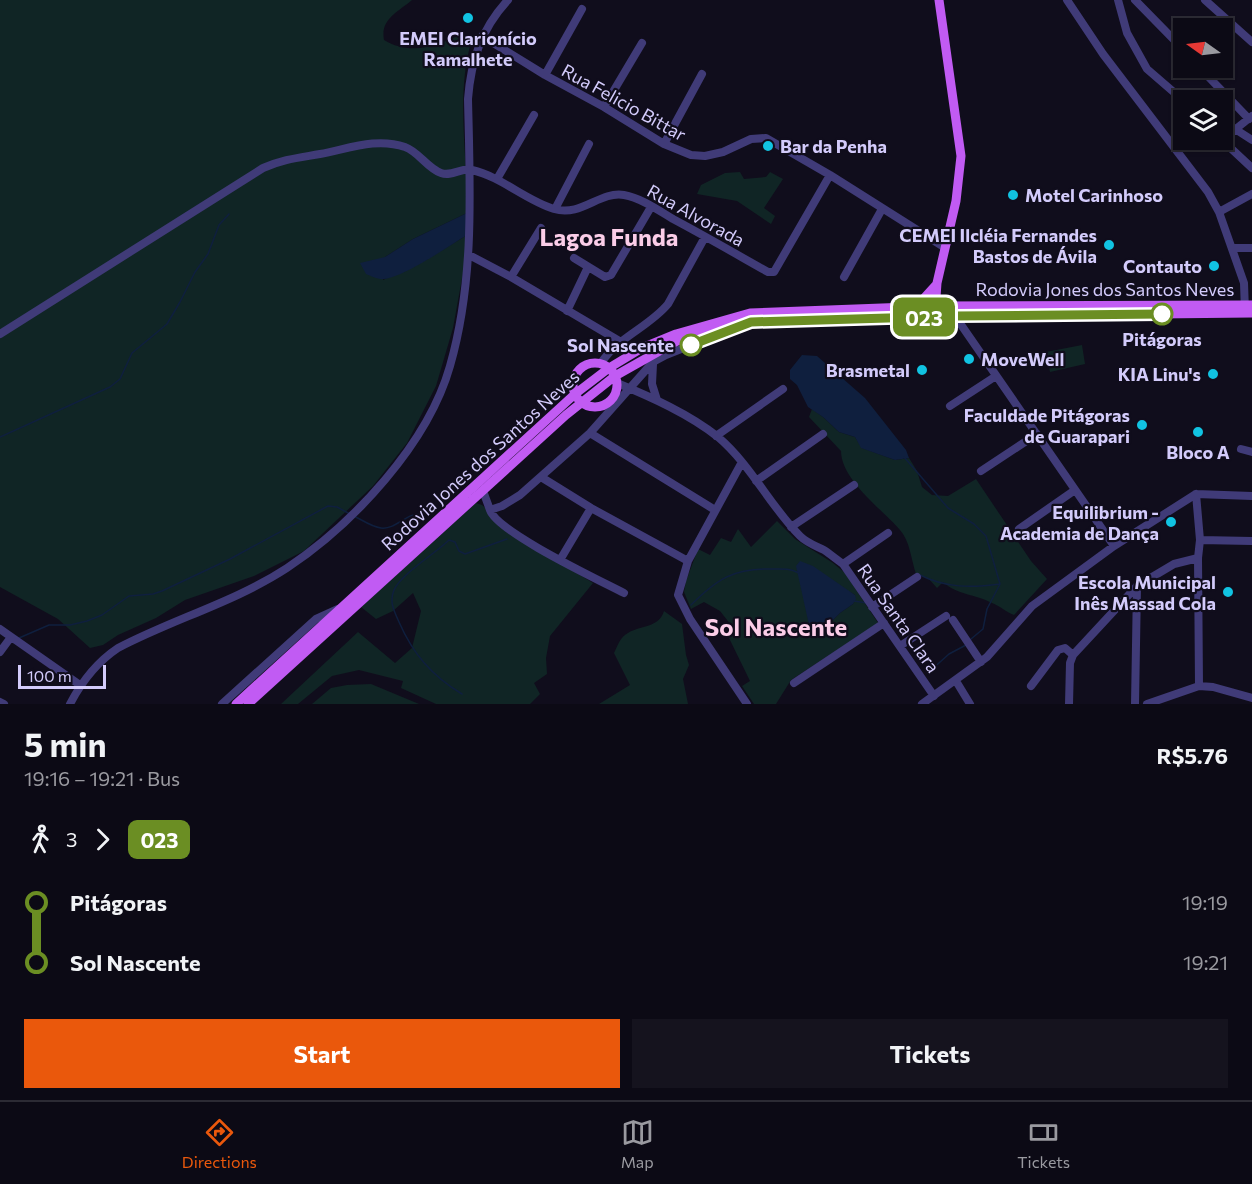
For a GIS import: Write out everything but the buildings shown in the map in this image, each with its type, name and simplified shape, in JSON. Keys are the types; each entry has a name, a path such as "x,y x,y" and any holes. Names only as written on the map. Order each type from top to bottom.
{"main road":[{"path":"939,0 961,156 956,201 937,283 942,312"},
{"path":"916,307 937,283"},
{"name":"Rodovia Jones dos Santos Neves","path":"248,704 483,491 578,398 605,365 642,348 676,333 750,312 916,307 942,312 1132,310"},
{"name":"Rodovia Jones dos Santos Neves","path":"236,704 578,398 616,379 677,341 751,322 942,312 1249,309"},
{"path":"589,364 605,365 616,379 615,393 610,405 594,407 578,398 574,381 579,370 589,364"}],"street":[{"path":"70,704 80,685 104,658 118,648 250,588 287,568 325,539 367,501 408,451 443,387 453,355 463,309 469,255 468,99 470,79 482,36 508,0"},
{"path":"1067,0 1103,54 1208,192 1232,248 1244,283 1249,309"},
{"path":"1118,0 1127,33 1147,69 1173,91"},
{"path":"1135,0 1173,39"},
{"path":"1207,1 1252,42"},
{"path":"545,75 582,9"},
{"name":"Rua Felicio Bittar","path":"482,36 664,144 691,155 705,156 723,152 751,139 766,138 830,175 944,247"},
{"path":"604,107 642,43"},
{"path":"664,144 702,74"},
{"path":"1210,78 1251,118 1235,129 1252,140"},
{"path":"497,179 534,115"},
{"path":"0,334 218,195 277,162 352,146 379,143 410,149 442,173 453,173 470,168 497,179 555,209 590,144"},
{"path":"1233,150 1252,168"},
{"name":"Rua Alvorada","path":"555,209 566,211 581,209 616,195 629,197 768,272 774,272 830,175"},
{"path":"1218,212 1252,194"},
{"path":"574,258 605,277 611,275 651,207"},
{"path":"844,278 882,209"},
{"path":"511,277 541,228"},
{"path":"605,365 621,342 660,314 668,304 705,237"},
{"path":"1232,248 1252,248"},
{"path":"469,255 621,342"},
{"path":"567,311 588,267"},
{"path":"942,312 996,376 1114,546"},
{"path":"490,510 506,504 541,477 590,433 610,405 630,388 653,362 751,322"},
{"path":"653,362 652,384 657,400"},
{"path":"950,406 996,376"},
{"name":"Rua Santa Clara","path":"616,379 639,394 657,400 716,436 742,462 791,527 803,539 826,551 843,564 934,696"},
{"path":"716,436 783,389"},
{"path":"610,405 639,394"},
{"path":"590,433 715,510"},
{"path":"756,481 823,434"},
{"path":"981,471 1037,434"},
{"path":"1241,448 1252,452"},
{"path":"742,462 688,561 678,594 690,619 747,704"},
{"path":"541,477 591,508 688,561"},
{"path":"791,527 854,485"},
{"path":"1019,529 1076,490"},
{"path":"483,491 494,518 505,526 560,560 624,593"},
{"path":"1196,494 1200,540 1198,558 1199,686"},
{"path":"922,704 981,662 1032,606 1114,546 1196,494 1252,496"},
{"path":"560,560 591,508"},
{"path":"843,564 888,533"},
{"path":"1200,540 1252,540"},
{"path":"1069,704 1070,663 1073,655 1137,586 1174,564 1198,558"},
{"path":"872,607 917,577"},
{"path":"1135,704 1137,586"},
{"path":"222,704 316,619 342,607"},
{"path":"900,646 946,616"},
{"path":"953,620 981,662"},
{"path":"794,683 884,623"},
{"path":"0,629 80,685"},
{"path":"0,652 11,637"},
{"path":"1031,686 1058,650 1065,648 1073,655"},
{"path":"956,681 970,704"},
{"path":"1147,704 1199,686 1213,687 1252,698"}],"green space":[{"path":"0,0 412,0 387,21 383,33 384,40 405,48 419,48 460,36 472,39 467,60 463,103 467,213 413,239 385,257 383,280 426,260 467,235 465,262 453,328 436,386 407,443 373,486 304,551 254,576 185,600 156,618 118,635 103,645 90,648 58,619 0,587"},
{"path":"740,172 744,179 766,177 770,172 783,179 764,208 775,216 771,224 737,201 697,194 701,185 725,173"},
{"path":"1082,345 1085,364 1050,372 1046,352"},
{"path":"812,409 839,432 855,437 862,448 895,460 909,458 917,471 922,487 932,495 948,496 976,479 1031,561 1047,579 1014,615 986,600 954,590 943,582 937,588 929,579 916,574 903,534 855,483 843,462 841,451 809,417"},
{"path":"476,503 482,505 524,541 593,583 550,636 546,658 547,674 534,683 540,694 530,704 436,704 401,688 403,681 359,670 332,676 298,704 281,704 358,632 395,663 412,648 421,611 413,593 393,611 376,619 361,607"},
{"path":"777,521 795,539 845,573 878,623 791,680 776,704 754,704 742,686 750,681 729,638 731,625 720,611 704,602 691,609 684,592 698,549 710,555 721,538 731,542 738,529 751,547","holes":["835,583 855,595 853,604 821,632 809,625 807,612"]},
{"path":"664,611 682,624 689,665 683,679 688,704 599,704 630,685 614,653 621,639 633,630 654,623"},
{"path":"371,684 419,704 312,704 331,688"}],"water":[{"path":"467,213 467,235 403,273 384,279 377,278 366,274 360,263 385,257 413,239"},
{"path":"802,355 817,356 865,398 906,450 909,458 895,460 861,448 855,437 839,432 808,407 797,385 790,379 790,370"},
{"path":"800,561 813,566 855,595 856,599 853,604 821,632 813,630 809,625 796,566"}],"waterway":[{"path":"0,437 110,387 120,379 132,353 167,324 195,272 208,254 219,225 229,214"},
{"path":"904,457 948,508 974,524 986,536 1000,584 987,609 983,629 971,639"},
{"path":"19,638 49,625 70,625 87,621 102,615 129,596 162,591 230,559 328,506 337,507 350,514"},
{"path":"354,516 374,526 386,528 411,516 422,514"},
{"path":"462,694 441,680 417,654 395,614 392,602 394,590 404,577 449,540 455,542 459,551 465,554 507,539"},
{"path":"691,605 709,588 736,573 758,569 779,569 799,573"},
{"path":"920,575 949,585 1000,584"},
{"path":"854,601 867,603"},
{"path":"930,671 949,654 966,645"}],"bus line":[{"name":"023","path":"691,345 751,322 955,316 1162,314"}],"place":[{"name":"EMEI Clarionício Ramalhete","path":"468,18"},
{"name":"Bar da Penha","path":"768,146"},
{"name":"Motel Carinhoso","path":"1013,195"},
{"name":"CEMEI Ilcléia Fernandes Bastos de Ávila","path":"1109,245"},
{"name":"Contauto","path":"1214,266"},
{"name":"Pitágoras","path":"1162,314"},
{"name":"Sol Nascente","path":"691,345"},
{"name":"MoveWell","path":"969,359"},
{"name":"Brasmetal","path":"922,370"},
{"name":"KIA Linu's","path":"1213,374"},
{"name":"Faculdade Pitágoras de Guarapari","path":"1142,425"},
{"name":"Bloco A","path":"1198,432"},
{"name":"Equilibrium - Academia de Dança","path":"1171,522"},
{"name":"Escola Municipal Inês Massad Cola","path":"1228,592"}],"district":[{"name":"Lagoa Funda","path":"609,236"},
{"name":"Sol Nascente","path":"776,626"}]}
